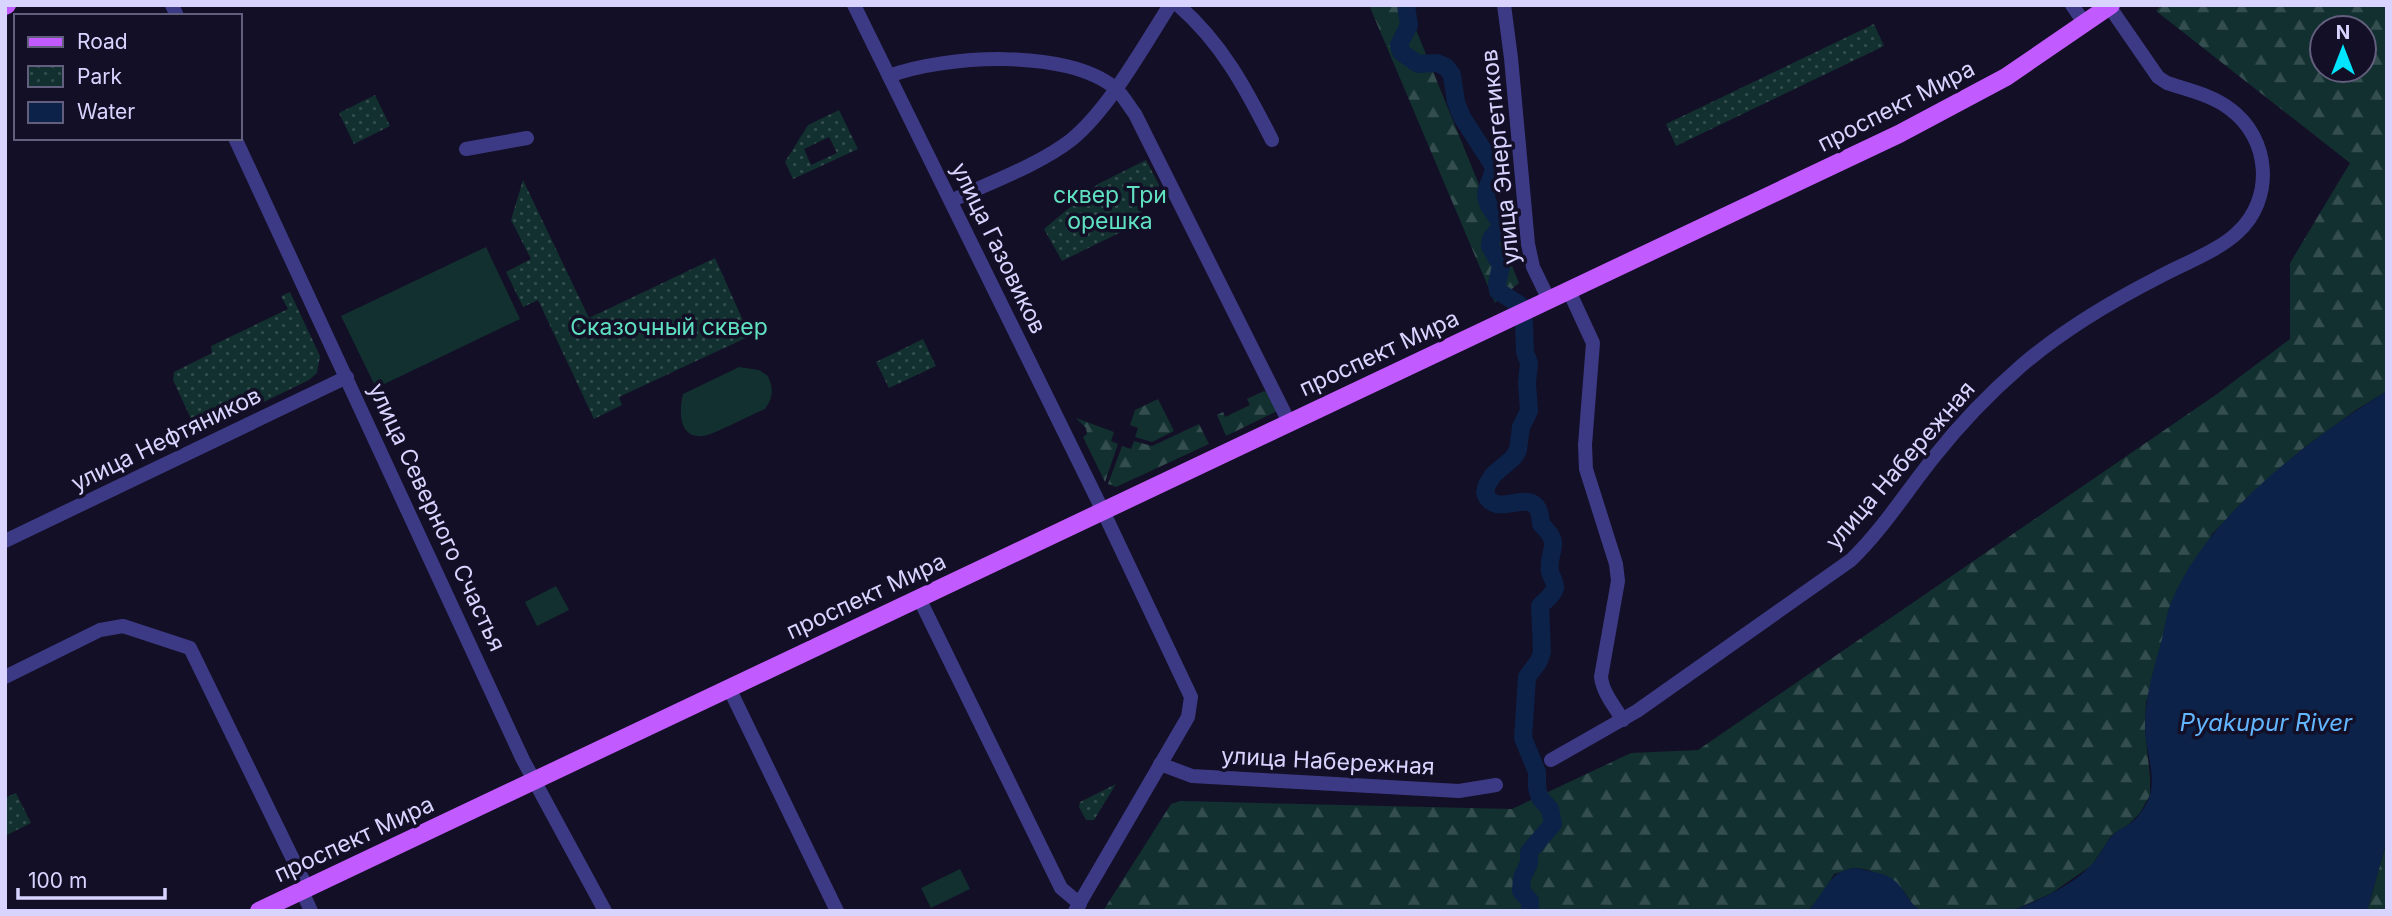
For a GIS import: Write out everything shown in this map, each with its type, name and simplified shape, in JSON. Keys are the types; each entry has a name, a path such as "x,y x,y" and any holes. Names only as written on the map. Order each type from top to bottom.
{"main road":[{"name":"проспект Мира","path":"259,911 1899,134 2006,77 2110,6"}],"street":[{"name":"улица Газовиков","path":"854,5 1103,511"},
{"path":"951,201 1056,151 1091,122 1170,5"},
{"path":"1178,5 1203,28 1224,54 1272,140"},
{"name":"улица Энергетиков","path":"1504,5 1528,244 1545,302"},
{"path":"2072,5 2085,24"},
{"name":"улица Набережная","path":"1551,760 1623,720 1851,560 1880,530 1958,429 2028,360 2079,323 2221,244 2246,224 2260,200 2264,171 2262,157 2248,127 2228,106 2158,77 2110,6"},
{"path":"889,76 905,70 955,63 1033,59 1078,69 1115,88 1135,114 1289,422"},
{"path":"466,149 527,138"},
{"name":"улица Северного Счастья","path":"236,140 523,760 605,911"},
{"path":"1569,291 1593,343 1586,469 1616,564 1618,581 1601,677 1604,692 1623,720"},
{"name":"улица Нефтяников","path":"5,541 347,377"},
{"path":"919,598 1061,888 1077,907 1188,717 1191,697 1103,511"},
{"path":"5,677 111,627 123,626 190,648 304,890 311,911"},
{"path":"729,688 837,911"},
{"name":"улица Набережная","path":"1160,764 1182,774 1205,777 1459,791 1496,786"}],"green space":[{"path":"1369,5 1406,5 1519,283 1495,303"},
{"path":"2161,5 2387,5 2387,391 2305,447 2212,534 2146,702 2145,730 2150,795 2140,813 2112,835 2092,865 2052,893 2012,911 1923,911 1915,907 1903,890 1891,880 1855,868 1834,874 1824,892 1808,911 1103,911 1171,804 1180,801 1512,809 1631,753 1698,750 2217,394 2290,339 2290,263 2350,163 2156,11"},
{"path":"1874,24 1884,46 1676,146 1666,124"},
{"path":"375,95 390,126 354,144 339,113"},
{"path":"839,110 858,149 793,179 785,162 808,125","holes":["829,137 837,153 811,165 804,149"]},
{"name":"сквер Три орешка","path":"1146,160 1159,185 1159,194 1123,231 1062,261 1044,229 1098,184"},
{"name":"Сказочный сквер","path":"523,180 589,318 715,258 750,336 619,397 622,405 594,419 538,300 523,307 506,272 531,259 511,220"},
{"path":"486,247 520,319 376,388 341,316"},
{"path":"290,292 320,356 317,373 309,380 198,434 173,380 174,372 212,353 211,346 288,309 281,296"},
{"path":"923,339 936,366 889,388 876,362"},
{"path":"739,367 759,370 768,376 772,392 765,409 703,436 689,433 682,422 683,394"},
{"path":"1264,391 1268,393 1277,411 1226,436 1217,415 1223,412 1225,417 1250,405 1247,399"},
{"path":"1158,399 1174,431 1152,442 1135,437 1138,428 1130,425 1135,410"},
{"path":"1076,418 1114,432 1111,441 1118,444 1105,482 1083,437 1087,434 1086,428"},
{"path":"1199,424 1209,444 1116,487 1108,484 1122,446 1131,449 1134,441 1152,446"},
{"path":"556,586 569,610 537,626 525,602"},
{"path":"1116,784 1094,820 1086,820 1079,807 1080,802"},
{"path":"16,793 31,823 5,836 5,798"},
{"path":"2387,840 2387,911 2367,911"},
{"path":"960,869 970,889 931,908 921,888"}],"water":[{"name":"Pyakupur River","path":"2387,391 2387,840 2367,911 2012,911 2076,879 2093,863 2112,836 2135,820 2147,803 2152,787 2145,727 2150,683 2171,603 2187,571 2209,540 2234,510 2294,456"},
{"path":"1857,868 1891,878 1914,905 1923,911 1808,911 1834,877 1840,872"}],"waterway":[{"path":"1406,5 1409,25 1399,45 1401,52 1418,64 1437,63 1446,67 1452,75 1456,102 1462,117 1494,167 1486,195 1501,226 1491,239 1490,246 1501,266 1498,291 1520,305 1524,323 1525,352 1529,363 1529,411 1521,427 1518,450 1514,457 1493,475 1485,493 1491,501 1499,504 1533,504 1539,510 1541,524 1553,543 1550,572 1555,588 1540,606 1542,652 1527,677 1523,738 1537,772 1540,798 1550,809 1553,824 1529,852 1529,863 1522,878 1521,891 1530,901 1530,911"}]}
